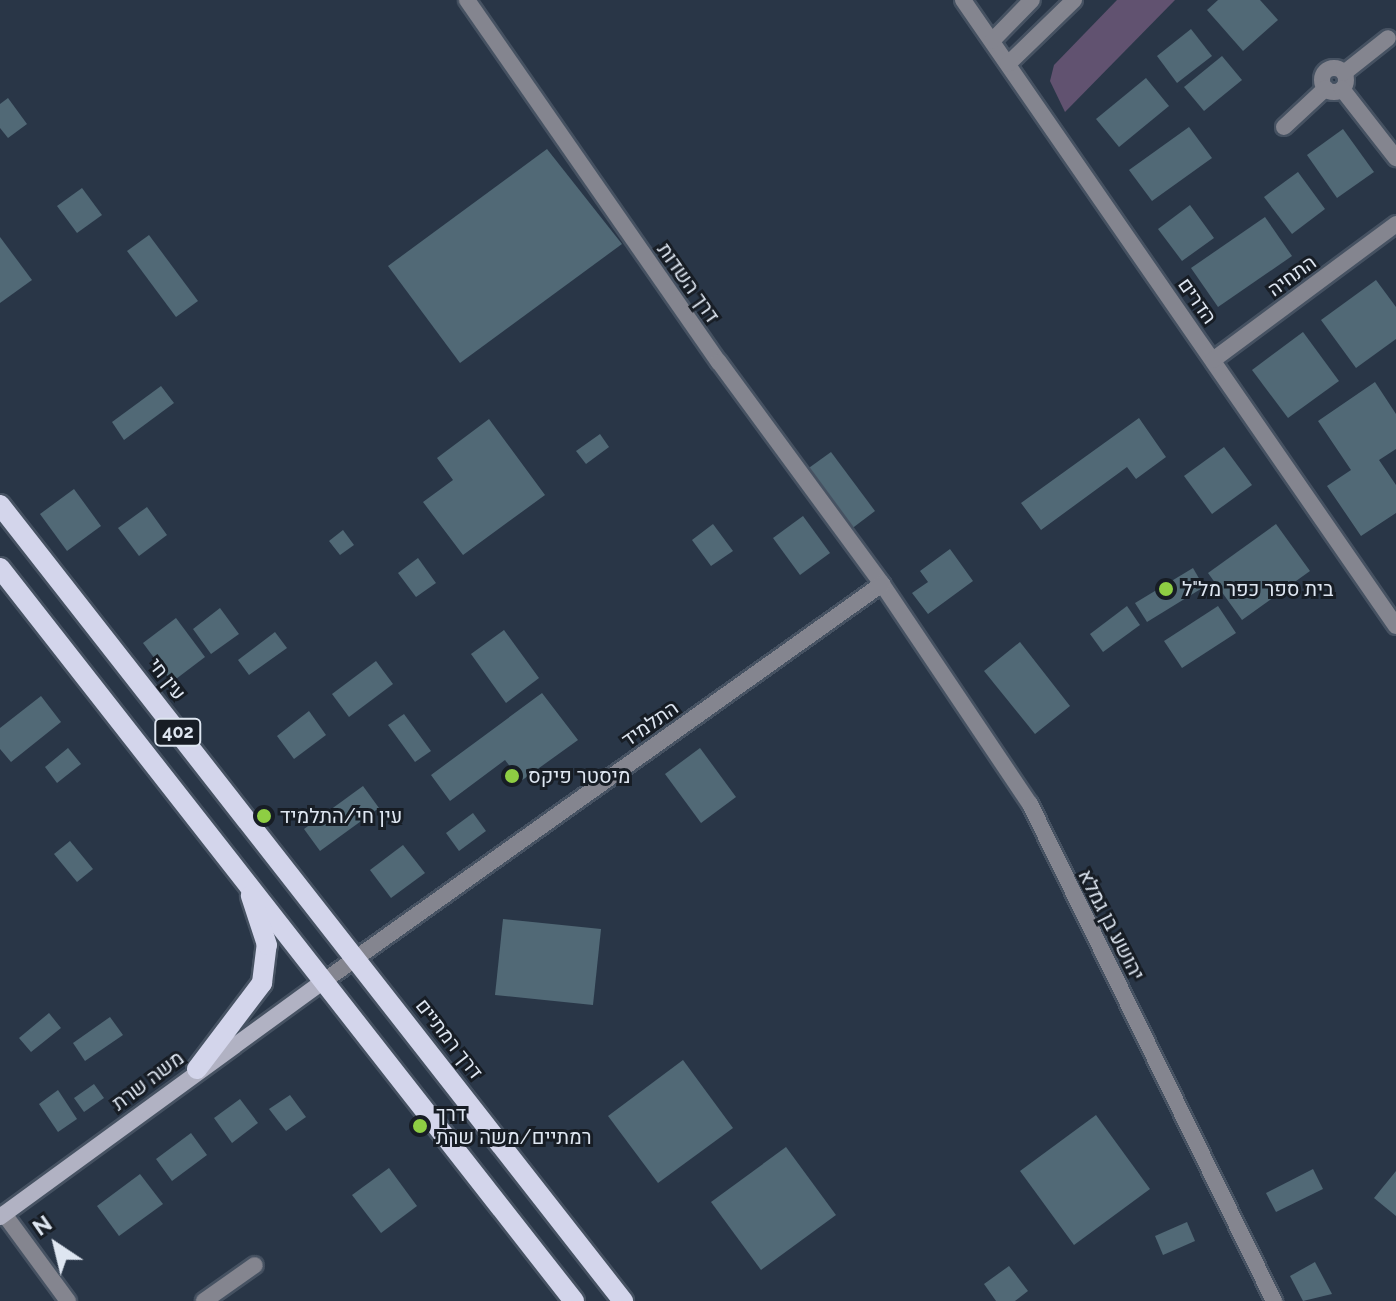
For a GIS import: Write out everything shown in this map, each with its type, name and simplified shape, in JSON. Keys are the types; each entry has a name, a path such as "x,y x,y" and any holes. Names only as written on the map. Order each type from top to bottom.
{"main road":[{"name":"עין חי","path":"0,505 356,958"},
{"name":"402","path":"0,568 574,1301"},
{"path":"197,1069 262,983 267,945 245,881"},
{"name":"דרך רמתיים","path":"356,958 623,1301"}],"street":[{"name":"דרך השדות","path":"467,0 719,362 882,584"},
{"name":"הדרים","path":"963,0 1396,626"},
{"path":"992,41 1032,0"},
{"path":"1008,64 1074,0"},
{"path":"1284,127 1388,38"},
{"path":"1337,83 1396,158"},
{"name":"התחיה","path":"1213,360 1396,224"},
{"name":"התלמיד","path":"324,981 882,584"},
{"name":"יהושע בן גמלא","path":"882,584 1030,804 1274,1301"},
{"name":"משה שרת","path":"2,1215 197,1069 324,981"},
{"path":"2,1215 68,1301"},
{"path":"204,1301 255,1265"}],"shaded area":[{"path":"1117,0 1175,0 1065,112 1050,81 1054,65"}],"building":[{"path":"1218,0 1260,0 1278,20 1243,51 1207,10"},
{"path":"1191,29 1212,56 1177,83 1157,56"},
{"path":"1222,56 1242,80 1204,111 1184,87"},
{"path":"1146,78 1169,106 1119,147 1096,119"},
{"path":"8,98 27,124 8,138 0,128 0,104"},
{"path":"1189,127 1212,158 1152,201 1129,170"},
{"path":"1343,129 1374,172 1337,198 1307,155"},
{"path":"547,149 622,244 460,363 388,266"},
{"path":"1298,172 1325,209 1292,234 1264,197"},
{"path":"82,188 102,215 77,233 57,206"},
{"path":"1190,205 1214,238 1182,261 1158,229"},
{"path":"1265,217 1292,256 1218,307 1191,268"},
{"path":"149,235 198,301 176,317 127,251"},
{"path":"0,237 32,280 0,303"},
{"path":"1376,280 1396,307 1396,339 1356,368 1321,320"},
{"path":"1303,332 1339,381 1288,418 1252,370"},
{"path":"1375,382 1396,414 1396,449 1379,460 1396,485 1396,513 1361,536 1327,486 1351,470 1318,421"},
{"path":"161,386 174,403 124,440 112,422"},
{"path":"1139,418 1166,457 1136,479 1127,467 1041,530 1021,503"},
{"path":"489,419 545,495 463,555 423,502 453,480 437,458"},
{"path":"600,434 609,447 586,464 576,451"},
{"path":"1224,447 1252,485 1212,514 1184,476"},
{"path":"831,452 875,511 850,530 806,470"},
{"path":"74,489 101,526 67,551 40,514"},
{"path":"147,507 167,535 139,556 118,528"},
{"path":"803,516 830,553 800,575 773,538"},
{"path":"713,524 733,551 711,566 692,540"},
{"path":"1276,524 1310,571 1242,620 1208,573"},
{"path":"343,530 354,545 340,555 329,541"},
{"path":"950,549 973,581 928,614 912,593 928,582 920,571"},
{"path":"418,558 436,583 416,597 398,573"},
{"path":"1193,568 1204,587 1147,622 1135,603"},
{"path":"1127,606 1140,625 1103,652 1090,634"},
{"path":"1218,606 1236,633 1182,668 1164,641"},
{"path":"220,608 239,634 211,654 193,629"},
{"path":"176,618 205,657 172,682 143,643"},
{"path":"504,630 539,678 506,703 471,654"},
{"path":"275,632 287,648 249,675 238,660"},
{"path":"1020,642 1070,706 1035,734 984,671"},
{"path":"376,661 393,684 349,717 332,694"},
{"path":"542,693 578,740 521,781 505,760 450,801 431,775"},
{"path":"41,696 61,722 11,762 0,749 0,728"},
{"path":"309,711 326,735 294,759 277,736"},
{"path":"404,714 431,751 415,762 388,725"},
{"path":"68,748 81,764 57,783 45,767"},
{"path":"700,748 736,797 701,823 665,774"},
{"path":"363,786 379,808 320,851 304,829"},
{"path":"473,813 486,831 459,851 446,833"},
{"path":"70,841 93,869 77,882 54,854"},
{"path":"403,845 425,873 391,898 370,870"},
{"path":"503,919 601,929 593,1005 495,995"},
{"path":"49,1013 61,1028 31,1052 19,1038"},
{"path":"110,1017 123,1035 85,1061 73,1043"},
{"path":"683,1060 733,1128 658,1183 608,1116"},
{"path":"94,1084 104,1098 84,1112 74,1098"},
{"path":"58,1090 77,1119 58,1132 39,1104"},
{"path":"290,1095 306,1117 286,1131 269,1109"},
{"path":"240,1099 258,1123 232,1143 214,1118"},
{"path":"1096,1115 1150,1189 1074,1245 1020,1171"},
{"path":"191,1133 207,1155 172,1181 156,1159"},
{"path":"786,1147 836,1215 761,1270 711,1202"},
{"path":"389,1168 417,1206 381,1233 352,1195"},
{"path":"1313,1169 1323,1189 1276,1212 1266,1193"},
{"path":"1396,1171 1396,1216 1374,1198"},
{"path":"140,1174 163,1204 119,1236 97,1206"},
{"path":"1187,1222 1195,1241 1163,1255 1155,1236"},
{"path":"1315,1262 1332,1294 1303,1301 1290,1276"},
{"path":"1009,1266 1028,1291 1015,1301 996,1301 984,1284"}],"place":[{"name":"בית ספר כפר מל\"ל","path":"1166,589"},
{"name":"מיסטר פיקס","path":"512,776"},
{"name":"עין חי/התלמיד","path":"264,816"},
{"name":"דרך רמתיים/משה שרת","path":"420,1126"}]}
